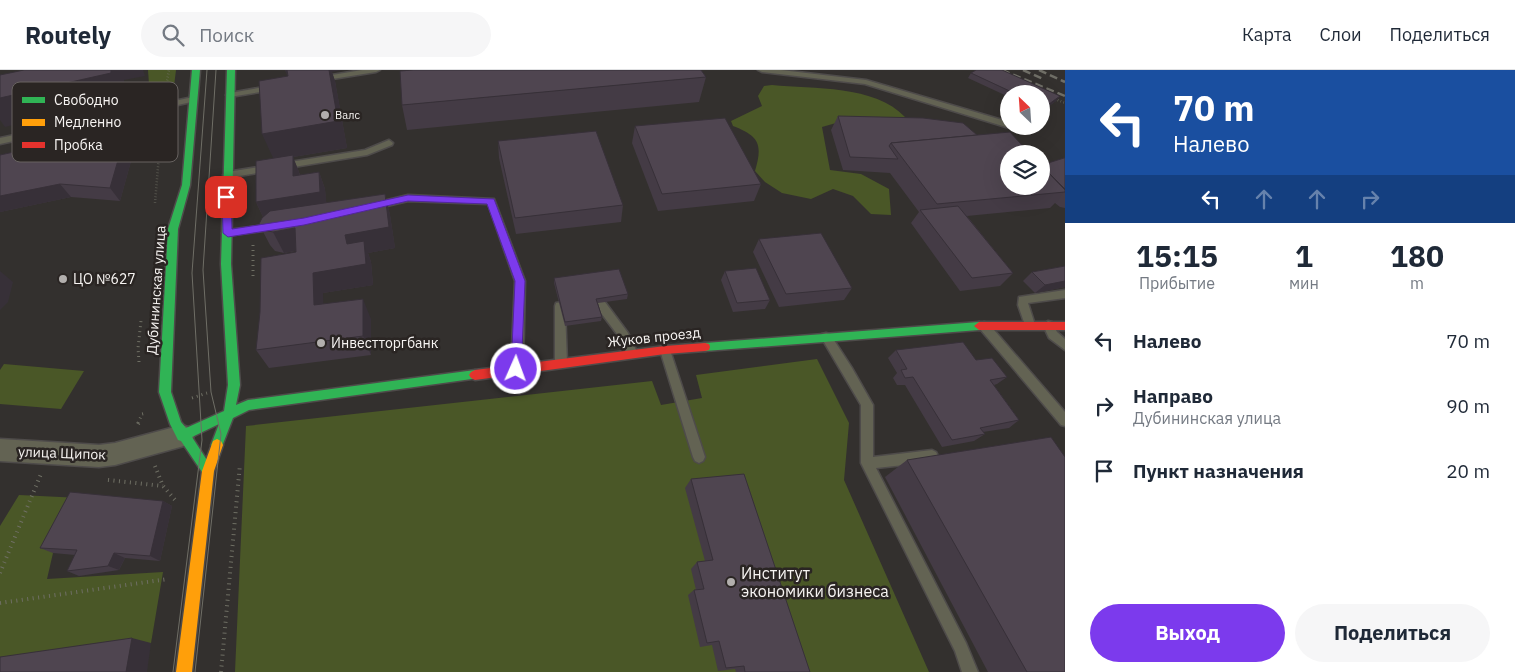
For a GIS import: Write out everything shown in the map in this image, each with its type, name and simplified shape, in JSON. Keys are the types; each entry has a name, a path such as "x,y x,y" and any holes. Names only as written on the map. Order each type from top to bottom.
{"main road":[{"name":"Дубининская улица","path":"196,70 186,185 172,229 165,392 167,406 182,436 208,471"},
{"path":"184,672 208,471 229,413 234,386 226,264 231,70"},
{"name":"Жуков проезд","path":"182,436 248,405 632,354 826,336 984,326 1065,326"}],"street":[{"name":"улица Щипок","path":"0,450 99,456 115,454 182,436"}],"lane":[{"path":"312,80 376,70"},
{"path":"762,70 866,82 1000,122"},
{"path":"230,95 285,85"},
{"path":"178,102 193,99"},
{"path":"227,175 367,152 389,143"},
{"path":"360,209 408,198 490,201 520,281 516,369"},
{"path":"228,233 287,224"},
{"path":"1030,325 1023,300 1065,294"},
{"path":"561,363 560,306 598,301 624,336 632,354"},
{"path":"1048,325 1053,335 1065,346"},
{"path":"984,326 1065,421"},
{"path":"826,336 867,405 867,463 961,648 970,672"},
{"path":"665,350 699,457"},
{"path":"867,463 945,455"}],"path":[{"path":"1050,96 1065,103"},
{"path":"221,672 240,461"},
{"path":"0,573 42,472"},
{"path":"0,603 169,579"}],"green space":[{"path":"148,70 176,70 174,82 149,82"},
{"path":"764,86 824,88 861,94 877,99 905,117 898,125 836,123 822,127 830,170 861,174 889,189 891,215 871,214 853,196 833,189 811,199 782,193 765,182 755,171 759,154 757,142 749,133 733,126 731,121 762,106 758,96"},
{"path":"817,359 849,423 844,480 929,672 235,672 246,426 652,381 661,405 702,398 696,375"},
{"path":"4,364 84,371 61,409 0,404 0,370"},
{"path":"19,495 81,498 53,553 47,579 163,572 151,643 0,665 0,526"}],"building":[{"path":"24,70 111,70 111,73 71,82 12,82 12,95 0,98 0,75"},
{"path":"287,70 329,70 338,121 262,134 259,81 288,76"},
{"path":"701,70 706,77 402,105 400,71"},
{"path":"976,70 1002,70 1035,85 1000,85 1000,87 971,73"},
{"path":"1050,92 1060,96 1050,103"},
{"path":"838,116 923,118 963,123 977,135 891,143 889,146 898,159 850,157"},
{"path":"725,118 761,184 662,194 635,126"},
{"path":"596,131 623,205 515,218 498,141"},
{"path":"1000,133 1000,135 1013,135 1022,145 1000,145 1000,195 1033,195 937,204 891,143"},
{"path":"12,152 12,162 117,162 110,188 60,184 0,196 0,155"},
{"path":"293,155 293,176 319,172 320,192 256,202 256,161"},
{"path":"1065,158 1065,189 1050,174 1050,162"},
{"path":"1050,174 1065,190 1065,192 1050,193"},
{"path":"385,194 389,227 345,235 347,244 364,241 366,264 313,273 314,305 363,299 363,336 256,350 260,312 261,258 296,252 295,228 273,232 264,230 259,224 262,218 270,211"},
{"path":"958,206 1013,273 972,278 920,210"},
{"path":"821,233 852,288 786,294 759,239"},
{"path":"1065,266 1065,281 1045,285 1032,272"},
{"path":"756,268 770,300 737,303 725,271"},
{"path":"619,269 628,294 596,299 602,317 565,322 554,278"},
{"path":"963,342 976,360 992,358 1007,377 990,380 1019,420 980,428 985,434 952,440 913,377 905,378 901,370 907,369 896,350"},
{"path":"1051,437 1065,457 1065,672 1027,672 907,460"},
{"name":"Институт экономики бизнеса","path":"744,474 810,672 745,672 744,666 726,668 719,641 707,643 694,590 704,589 697,562 713,560 691,479"},
{"path":"70,492 163,501 150,556 114,553 108,566 67,571 77,550 40,548"},
{"path":"132,638 126,672 0,672 0,657"}],"tram line":[{"path":"173,672 202,440 192,273 207,70"},
{"path":"195,672 221,434 211,392 203,270 216,70"}],"railway":[{"path":"1002,70 1065,96"},
{"path":"1023,70 1043,79"},
{"path":"1039,70 1065,82"}],"traffic: fast":[{"path":"196,70 186,185 173,229 165,392 176,424 208,471"},
{"path":"217,445 229,413 234,385 226,264 231,70"},
{"path":"705,347 979,326"},
{"path":"182,436 248,405 475,375"}],"traffic: slow":[{"path":"184,672 208,471 217,445"}],"traffic: jam":[{"path":"979,326 1065,326"},
{"path":"475,375 665,350 705,347"}],"place":[{"name":"Валс","path":"325,115"},
{"name":"ЦО №627","path":"63,279"},
{"name":"Инвестторгбанк","path":"321,343"},
{"name":"Институт экономики бизнеса","path":"731,582"}],"route":[{"path":"226,197 228,233 304,222 408,198 490,201 520,281 516,369"}]}
